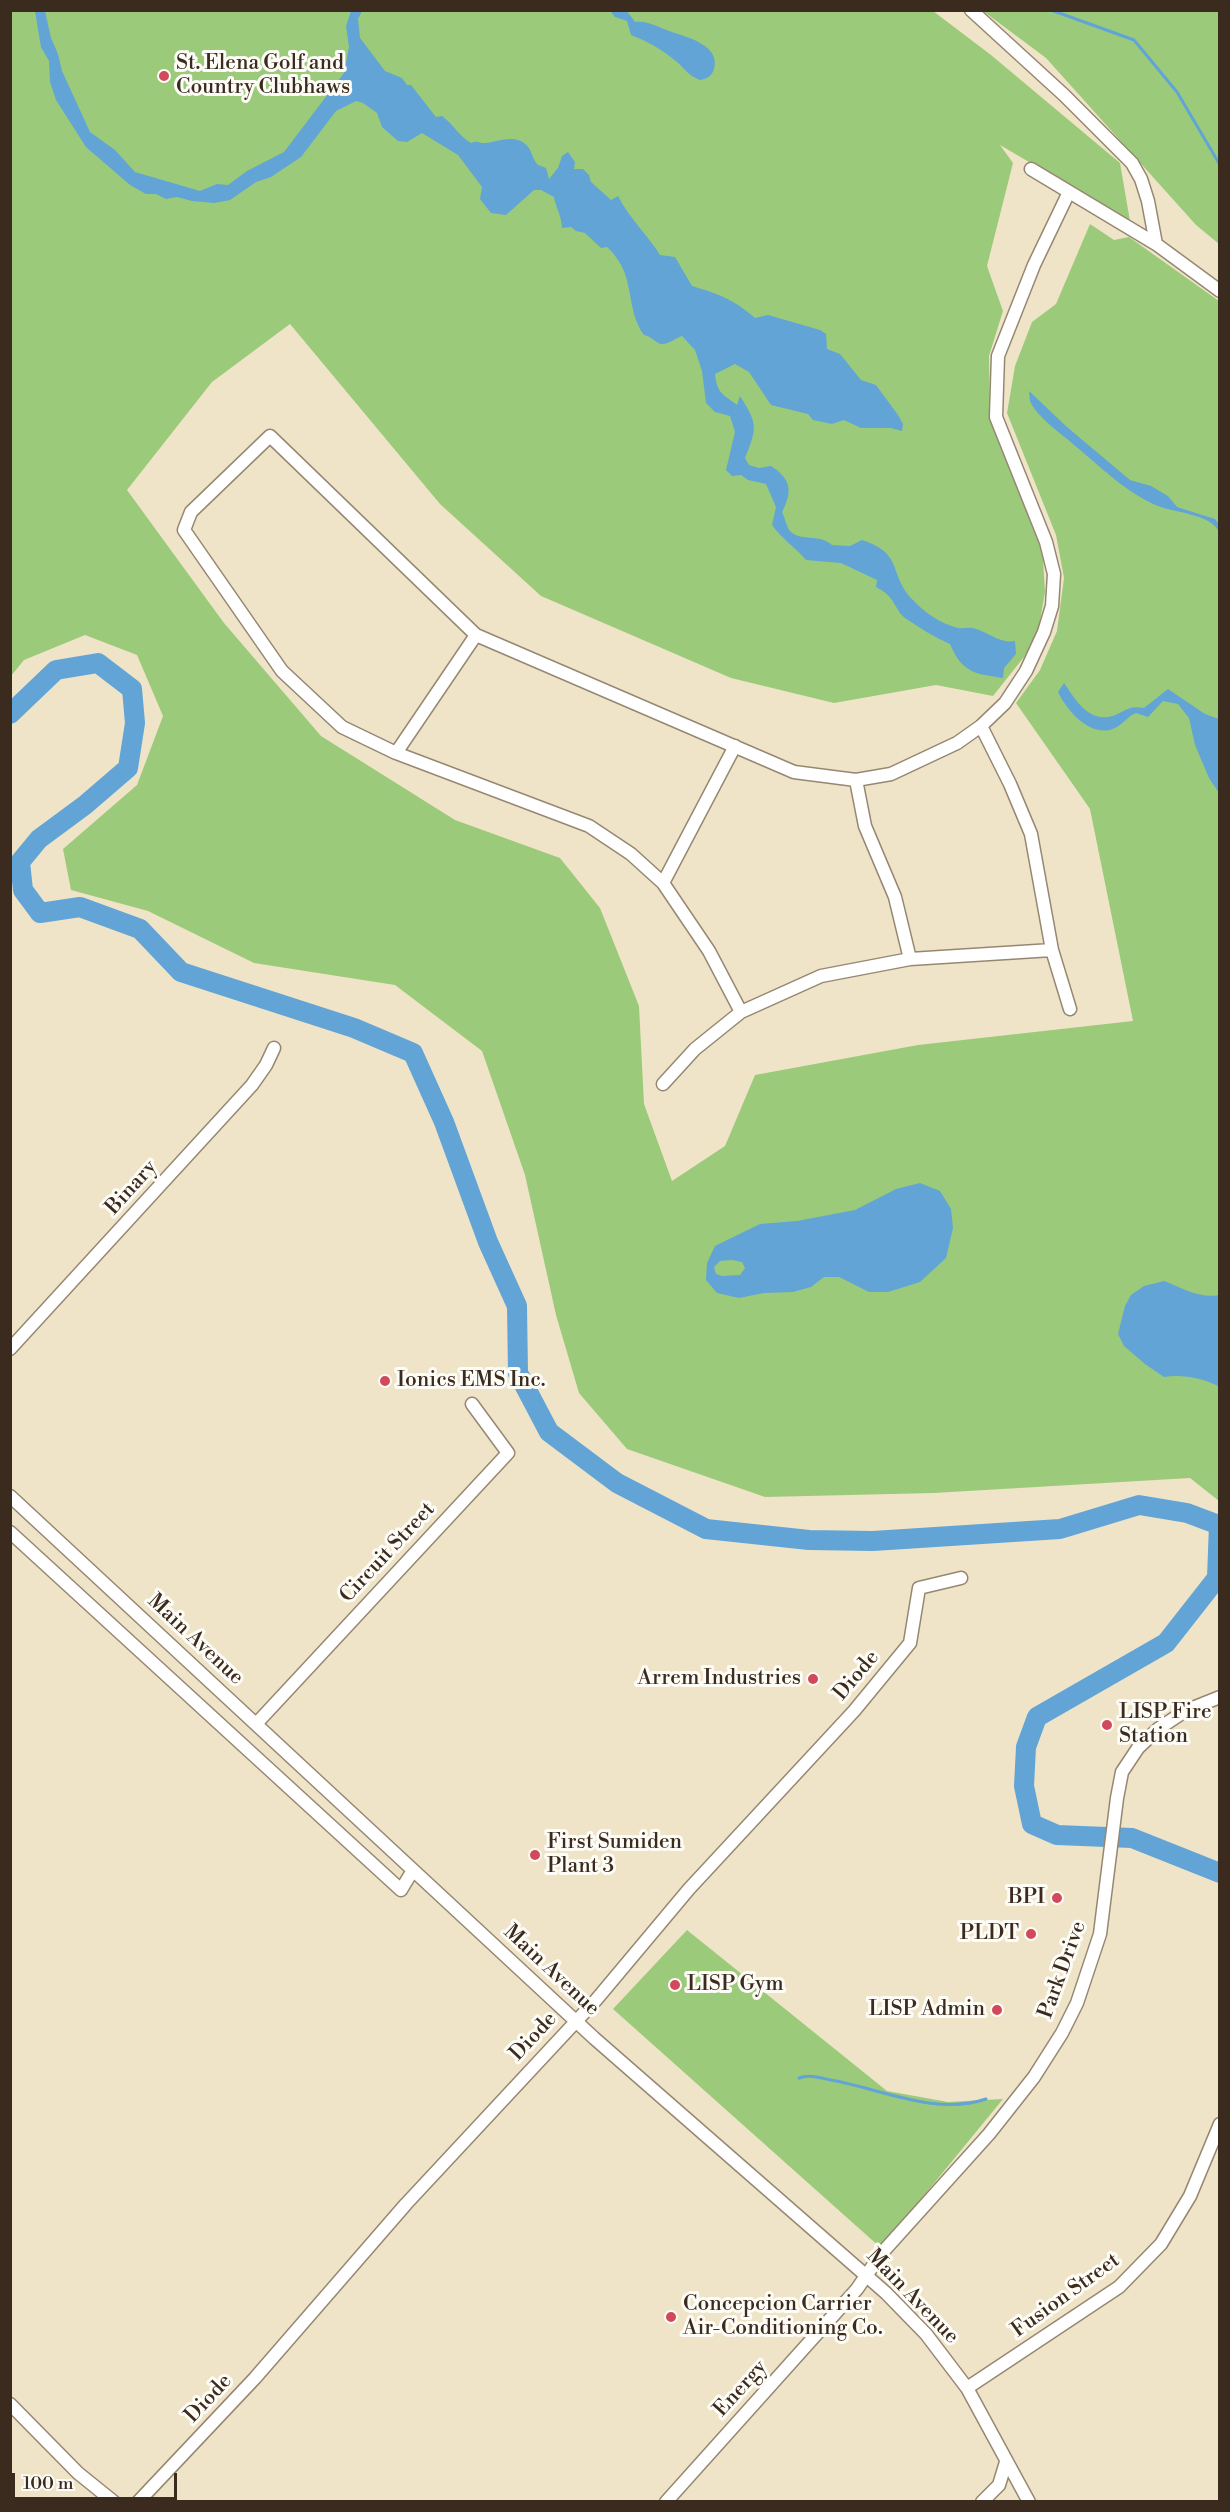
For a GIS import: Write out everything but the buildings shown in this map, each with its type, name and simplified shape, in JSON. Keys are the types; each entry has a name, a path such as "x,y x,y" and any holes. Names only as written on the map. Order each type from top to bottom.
{"street":[{"path":"971,10 1064,95 1132,163 1141,179 1148,201 1156,244"},
{"path":"1031,169 1156,244 1220,291"},
{"path":"741,1012 709,951 663,883 632,854 589,826 396,753 342,727 282,671 184,530 191,512 270,436 476,635 794,772 856,780 891,774 957,743 981,726 1005,703 1026,671 1052,606 1054,574 1046,542 996,417 998,356 1034,265 1069,192"},
{"path":"396,753 476,635"},
{"path":"981,726 1010,784 1031,834 1052,950 1070,1008"},
{"path":"663,883 735,746"},
{"path":"856,780 865,826 895,897 910,959"},
{"path":"663,1084 695,1049 741,1012 821,976 910,959 1052,950"},
{"name":"Binary","path":"10,1349 252,1085 274,1048"},
{"name":"Circuit Street","path":"256,1724 508,1453 472,1404"},
{"name":"Main Avenue","path":"10,1496 575,2021 866,2274 926,2334 967,2388 1029,2502"},
{"path":"10,1532 401,1890 412,1870"},
{"name":"Diode","path":"138,2502 255,2378 406,2204 596,2000 688,1889 854,1711 910,1643 919,1588 961,1578"},
{"name":"Park Drive","path":"866,2274 989,2134 1034,2077 1062,2033 1077,2003 1100,1934 1122,1772 1138,1748 1158,1730 1185,1711 1220,1697"},
{"name":"Fusion Street","path":"967,2388 1119,2287 1161,2244 1190,2196 1220,2124"},
{"name":"Energy","path":"666,2502 857,2289 866,2274"},
{"path":"10,2404 78,2473 114,2502"},
{"path":"982,2502 999,2485 1006,2462"}],"green space":[{"path":"11,11 933,11 991,55 1120,163 1131,227 1070,186 1000,145 1013,163 987,266 1003,311 989,356 990,418 1036,533 1043,559 1045,592 1038,633 1024,657 993,696 936,685 834,703 731,678 541,596 440,504 290,324 212,382 127,490 224,623 321,736 455,820 560,858 600,908 639,1006 644,1104 672,1181 725,1146 755,1075 918,1045 1133,1021 1090,809 1016,703 1040,670 1057,631 1064,578 1056,535 1007,413 1015,366 1032,322 1056,304 1090,224 1114,240 1129,237 1219,301 1219,1501 1190,1478 934,1493 765,1497 627,1449 579,1393 556,1315 525,1175 482,1051 395,985 254,963 148,911 71,890 63,849 137,785 163,716 137,655 85,635 24,660 11,676"},
{"path":"983,11 1219,11 1219,244 1196,225 1046,58"},
{"path":"687,1930 887,2091 948,2102 1003,2099 881,2248 613,2009"}],"water":[{"path":"35,11 45,11 62,71 90,132 115,150 135,172 200,191 217,184 228,185 247,171 284,152 344,73 349,47 346,26 351,11 362,11 358,19 360,38 385,71 402,78 407,85 411,85 436,117 442,116 471,143 519,140 529,148 538,165 546,168 549,179 558,168 562,156 568,152 575,162 574,169 583,169 589,175 591,182 611,200 618,196 627,212 660,255 675,257 692,286 725,298 755,318 768,315 820,330 826,334 827,349 840,354 861,380 876,385 898,415 903,424 902,431 891,428 861,428 844,420 832,424 813,420 808,414 771,405 749,372 735,364 715,374 717,386 722,393 737,405 740,396 750,413 754,432 745,458 749,465 759,468 771,466 786,481 789,492 782,512 790,531 799,536 827,541 832,545 850,546 862,540 875,545 890,558 904,589 911,598 932,616 952,626 972,628 1004,641 1015,641 1016,654 1004,668 1003,678 978,673 965,666 950,644 905,618 891,599 876,587 877,580 841,563 806,560 780,535 772,525 776,507 766,484 748,480 741,475 732,476 726,470 735,432 730,416 715,412 706,403 702,371 695,350 682,336 661,344 644,335 636,320 627,279 619,261 607,247 601,248 585,233 571,227 562,228 554,197 541,190 534,190 506,215 491,213 480,199 482,187 458,155 422,133 407,142 398,141 382,127 377,113 356,101 336,111 301,157 271,177 256,182 230,200 214,203 177,197 166,199 156,194 146,194 130,185 86,147 56,100 50,82 49,61 41,47"},
{"path":"610,11 627,11 635,22 654,25 701,43 712,54 715,61 712,74 700,80 693,76 661,50 631,35 627,21 615,17"},
{"path":"1029,391 1067,427 1130,480 1151,486 1168,496 1177,507 1215,519 1219,524 1219,532 1209,521 1158,506 1126,488 1045,420 1030,401"},
{"path":"1064,683 1087,711 1100,717 1113,716 1133,707 1144,708 1168,689 1205,714 1219,719 1219,793 1209,778 1195,745 1189,718 1178,704 1163,701 1148,717 1136,713 1117,727 1099,730 1082,722 1062,700 1058,692"},
{"path":"920,1183 940,1191 951,1209 953,1228 946,1258 920,1282 888,1292 869,1292 839,1277 824,1277 811,1287 793,1292 764,1293 739,1298 717,1293 706,1280 707,1263 715,1246 760,1224 797,1221 855,1210 896,1189","holes":["720,1261 742,1262 745,1268 740,1275 716,1274 714,1267"]},
{"path":"1164,1281 1198,1294 1219,1295 1220,1384 1218,1386 1192,1377 1164,1377 1124,1346 1118,1334 1125,1306 1131,1295 1144,1286"}],"waterway":[{"path":"1051,10 1134,40 1177,92 1220,165"},
{"path":"10,714 56,670 98,663 132,689 135,723 128,768 85,805 39,839 20,862 23,890 40,913 80,907 140,929 181,972 354,1028 413,1053 444,1122 488,1242 517,1306 518,1373 549,1432 617,1483 706,1529 809,1540 873,1541 1060,1529 1139,1505 1187,1513 1219,1525 1217,1578 1166,1643 1037,1717 1026,1747 1024,1786 1032,1824 1057,1835 1132,1838 1220,1873"},
{"path":"799,2078 819,2077 928,2103 967,2103 986,2099"}],"place":[{"name":"St. Elena Golf and Country Clubhaws","path":"164,76"},
{"name":"Ionics EMS Inc.","path":"385,1381"},
{"name":"Arrem Industries","path":"813,1679"},
{"name":"LISP Fire Station","path":"1107,1725"},
{"name":"First Sumiden Plant 3","path":"535,1855"},
{"name":"BPI","path":"1057,1898"},
{"name":"PLDT","path":"1031,1934"},
{"name":"LISP Gym","path":"675,1985"},
{"name":"LISP Admin","path":"997,2010"},
{"name":"Concepcion Carrier Air-Conditioning Co.","path":"671,2317"}]}
